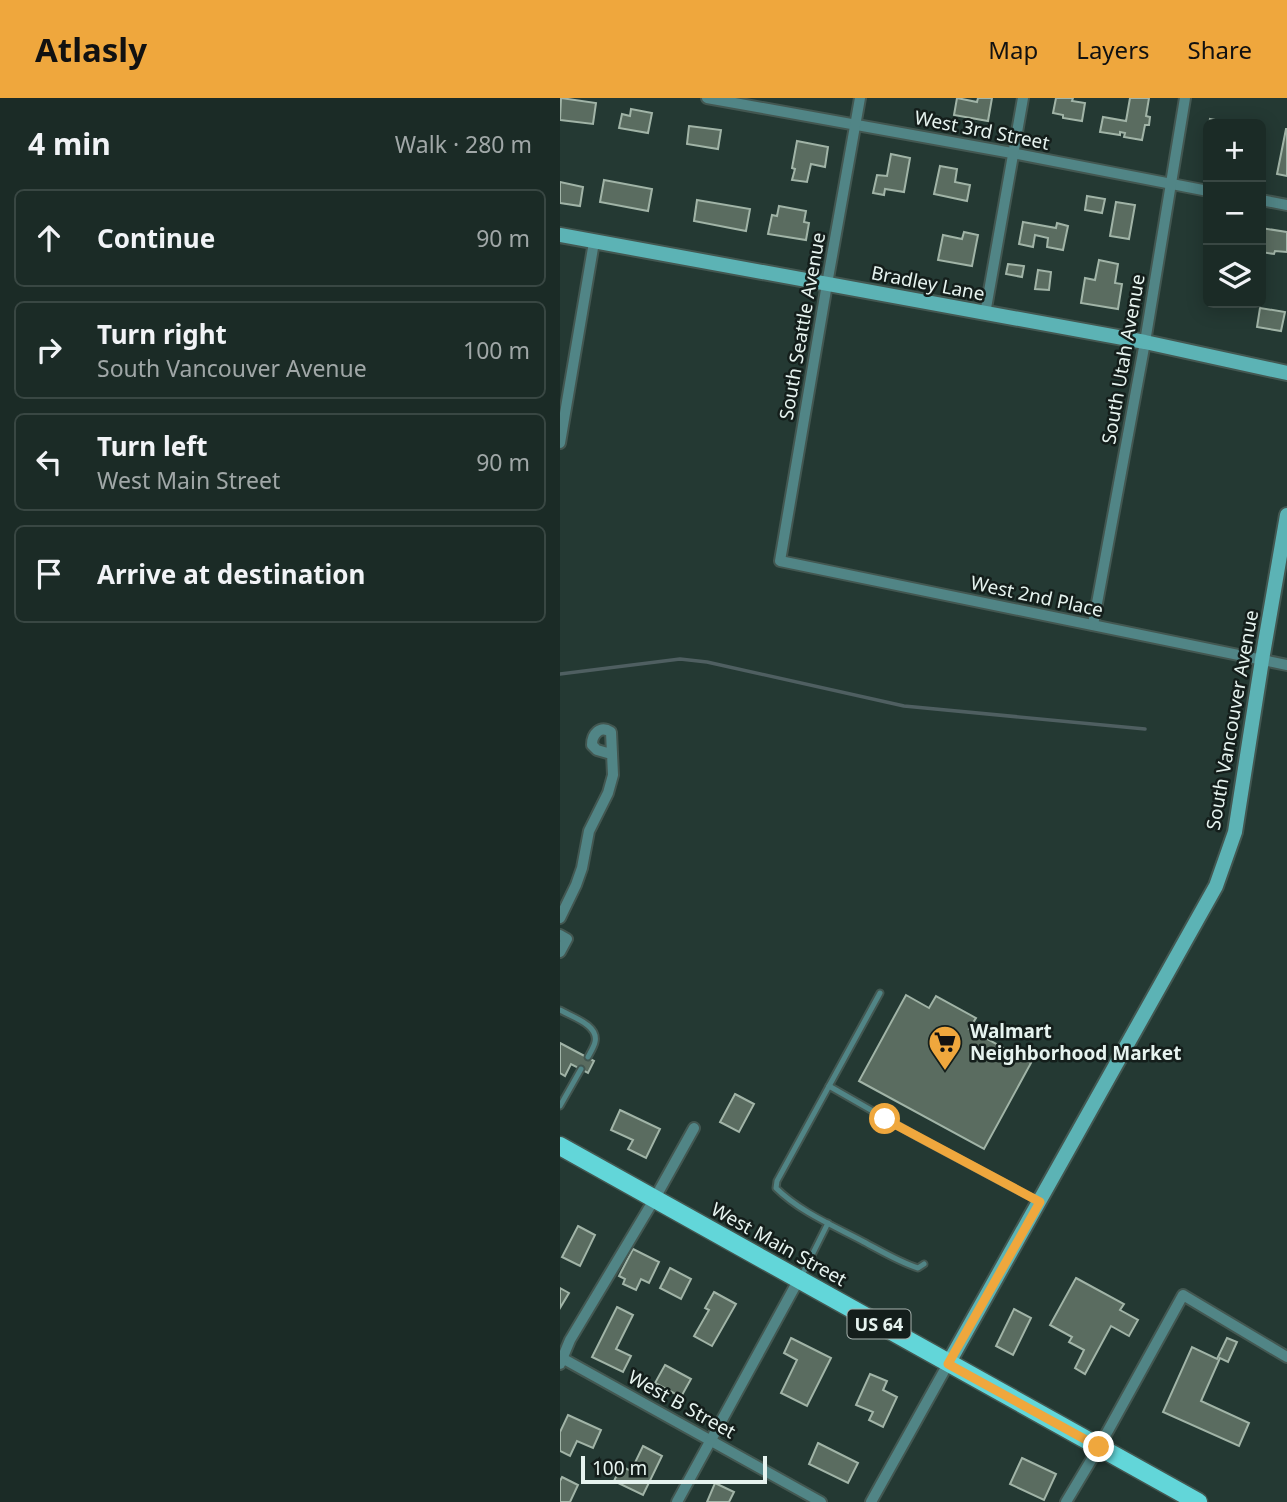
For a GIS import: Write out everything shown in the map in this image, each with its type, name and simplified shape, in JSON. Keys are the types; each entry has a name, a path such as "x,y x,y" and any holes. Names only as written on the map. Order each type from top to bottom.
{"main road":[{"name":"West Main Street","path":"560,1146 1198,1502"}],"street":[{"name":"West 3rd Street","path":"707,98 1203,190"},
{"name":"South Seattle Avenue","path":"780,561 860,98"},
{"path":"985,314 1023,98"},
{"name":"South Utah Avenue","path":"1093,625 1145,342 1185,98"},
{"path":"1266,201 1287,205"},
{"name":"Bradley Lane","path":"560,236 1145,342 1287,373"},
{"path":"560,443 563,409 594,242"},
{"name":"South Vancouver Avenue","path":"948,1364 1216,886 1235,832 1287,520"},
{"name":"West 2nd Place","path":"780,561 1287,665"},
{"path":"560,918 582,868 590,831 608,793 613,775 611,754"},
{"path":"560,952 563,937"},
{"path":"561,1361 570,1340 694,1128"},
{"path":"677,1502 799,1279"},
{"path":"1066,1502 1183,1295 1287,1357"},
{"name":"West B Street","path":"561,1361 712,1440 821,1502"},
{"path":"871,1502 948,1364"}],"lane":[{"path":"880,993 777,1181 776,1188 786,1199 909,1265 918,1268 924,1264"},
{"path":"560,1010 596,1034 595,1044 588,1057"},
{"path":"560,1107 581,1069"},
{"path":"829,1086 1040,1202"},
{"path":"799,1279 828,1223"}],"building":[{"path":"561,98 596,103 593,124 560,120"},
{"path":"957,98 977,102 978,98 992,98 988,121 954,115"},
{"path":"1056,98 1073,98 1072,101 1085,103 1082,121 1063,118 1063,115 1053,113"},
{"path":"1130,98 1149,98 1146,116 1150,117 1149,125 1145,125 1142,140 1124,137 1125,133 1120,132 1120,135 1100,132 1103,117 1126,121"},
{"path":"631,109 652,113 648,133 619,128 622,114 630,116"},
{"path":"689,126 721,130 718,149 687,144"},
{"path":"1287,129 1287,176 1277,174"},
{"path":"797,141 828,147 825,167 811,164 807,182 792,180"},
{"path":"891,154 910,158 904,192 885,189 884,195 873,193 877,175 887,176"},
{"path":"940,166 957,169 955,182 970,185 967,201 934,194"},
{"path":"604,180 652,189 648,211 600,202"},
{"path":"560,182 583,187 580,206 560,203"},
{"path":"1087,196 1105,199 1102,213 1085,210"},
{"path":"697,200 750,209 746,231 694,221"},
{"path":"1116,202 1135,205 1129,239 1110,236"},
{"path":"779,206 806,211 804,222 809,223 806,240 768,234 772,215 777,216"},
{"path":"1023,222 1056,228 1057,223 1068,226 1063,250 1047,247 1048,238 1035,235 1033,247 1019,244"},
{"path":"1266,229 1287,232 1287,252 1275,251 1274,254 1266,253"},
{"path":"964,232 978,235 972,266 938,260 943,235 962,239"},
{"path":"1099,260 1118,264 1115,283 1122,284 1118,309 1081,303 1085,278 1095,280"},
{"path":"1008,264 1024,266 1022,277 1006,274"},
{"path":"1038,270 1051,272 1049,290 1035,289"},
{"path":"1260,308 1285,312 1281,331 1257,327"},
{"name":"Walmart Neighborhood Market","path":"906,995 929,1008 936,996 976,1018 969,1029 1031,1063 984,1149 859,1081"},
{"path":"560,1043 594,1061 588,1073 571,1064 565,1076 560,1073"},
{"path":"735,1094 754,1104 739,1132 720,1122"},
{"path":"620,1110 660,1129 646,1158 628,1149 633,1140 611,1130"},
{"path":"578,1226 595,1235 580,1266 562,1257"},
{"path":"633,1249 659,1262 649,1283 641,1279 636,1290 623,1284 625,1279 619,1276"},
{"path":"670,1268 691,1279 681,1299 660,1288"},
{"path":"1076,1278 1124,1304 1120,1310 1138,1320 1129,1336 1111,1326 1085,1374 1075,1368 1084,1350 1069,1342 1072,1337 1050,1325"},
{"path":"560,1288 569,1293 560,1308"},
{"path":"714,1292 736,1304 712,1346 694,1336 709,1310 705,1308"},
{"path":"617,1307 633,1315 616,1349 631,1356 623,1372 592,1357"},
{"path":"1014,1309 1031,1318 1013,1355 996,1346"},
{"path":"791,1338 831,1358 807,1406 781,1393 797,1360 784,1353"},
{"path":"1227,1338 1237,1342 1228,1362 1220,1358 1201,1401 1249,1423 1239,1446 1163,1412 1192,1347 1217,1359"},
{"path":"665,1365 691,1379 681,1397 655,1383"},
{"path":"870,1374 887,1381 883,1390 897,1397 883,1427 869,1420 873,1412 856,1405"},
{"path":"568,1415 601,1430 593,1448 577,1441 570,1456 560,1451 560,1432"},
{"path":"818,1443 858,1463 848,1483 809,1464"},
{"path":"643,1446 662,1456 643,1495 614,1481 621,1466 631,1471"},
{"path":"1022,1458 1056,1474 1044,1500 1010,1484"},
{"path":"562,1477 578,1485 570,1502 560,1502"},
{"path":"715,1483 734,1492 729,1502 707,1502"}],"waterway":[{"path":"560,674 680,659 707,662 904,706 1145,729"}],"place":[{"name":"Walmart Neighborhood Market","path":"945,1072"}],"route":[{"path":"885,1119 1040,1202 948,1364 1099,1447"}]}
